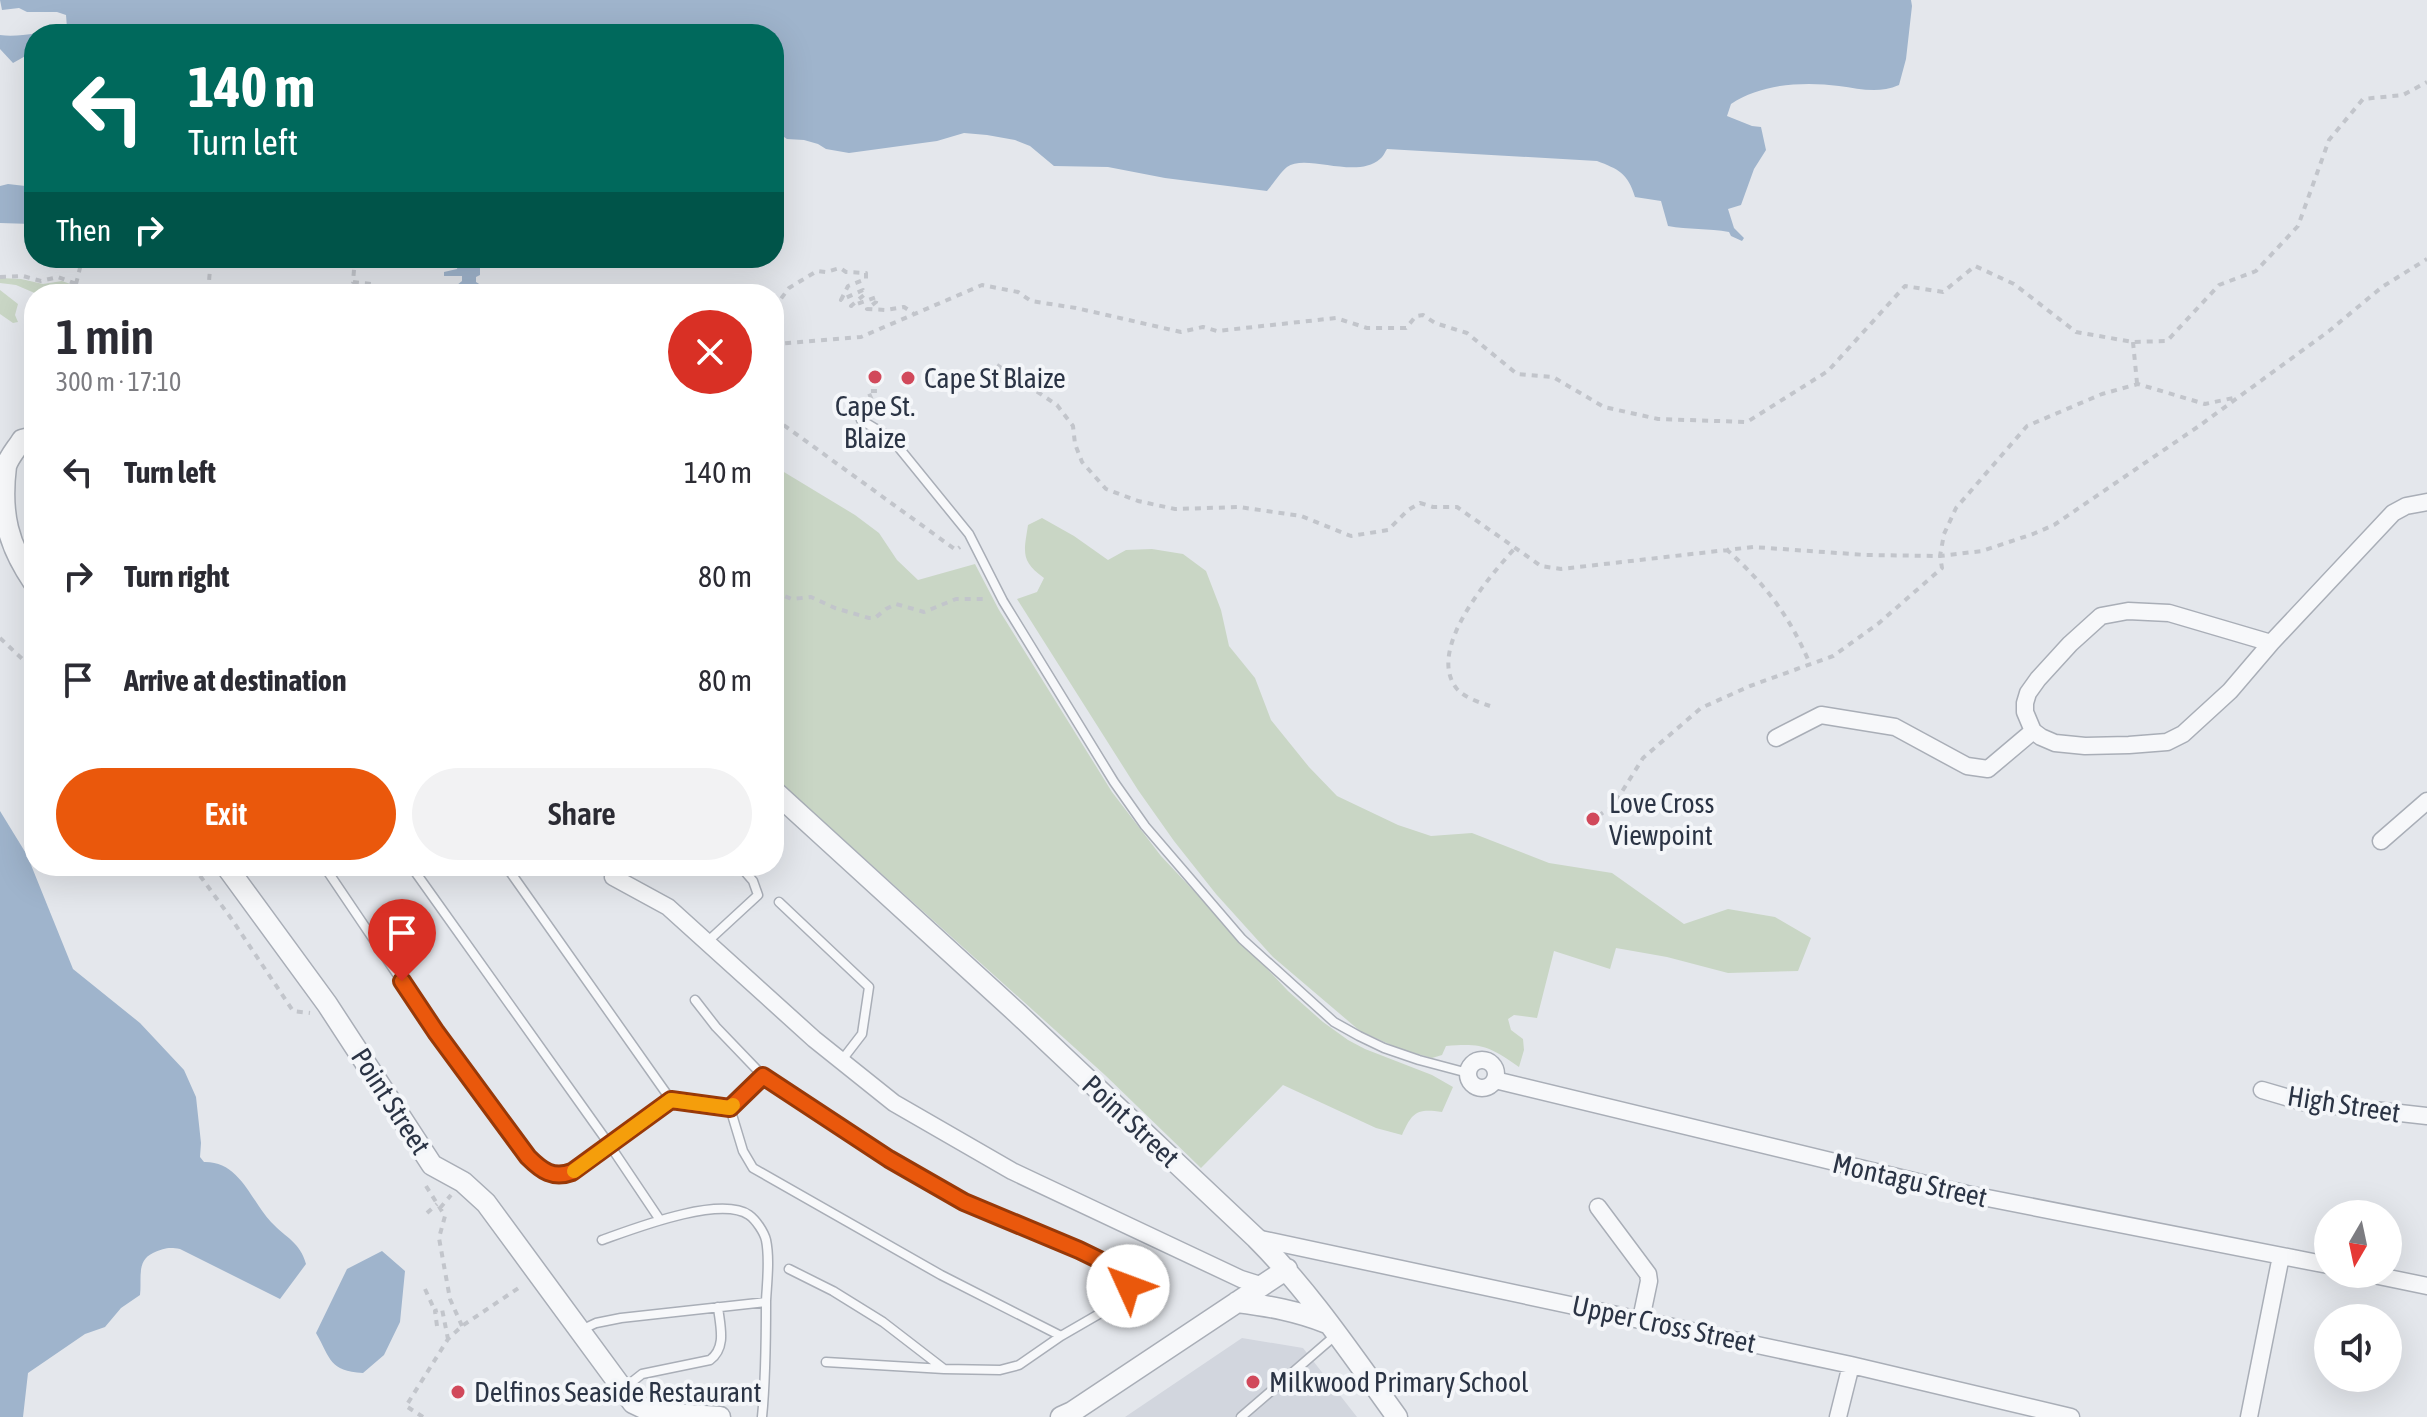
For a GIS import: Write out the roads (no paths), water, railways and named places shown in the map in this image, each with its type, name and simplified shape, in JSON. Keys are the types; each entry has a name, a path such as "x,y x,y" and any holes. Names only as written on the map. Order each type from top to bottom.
{"street":[{"path":"24,440 6,464 0,497 4,532 24,568"},
{"path":"2271,643 2169,613 2128,611 2101,616 2038,679 2028,693 2025,712 2033,731 2055,743 2085,746 2167,742 2183,734 2230,691 2393,513 2406,506 2427,502"},
{"path":"1776,738 1821,715 1895,727 1967,766 1988,769 2033,731"},
{"name":"Point Street","path":"784,800 1017,1013 1287,1269 1397,1417"},
{"path":"2381,841 2427,801"},
{"name":"Point Street","path":"233,876 327,1004 432,1165 463,1182 486,1203 633,1403 654,1413 720,1417"},
{"path":"613,877 668,907 814,1039 894,1103 1012,1171 1241,1279 1260,1285 1334,1329"},
{"name":"Montagu Street","path":"1468,1073 1473,1062 1486,1059 1495,1067 1495,1080 1967,1194 2314,1262"},
{"name":"High Street","path":"2262,1090 2303,1102 2427,1116"},
{"path":"1598,1207 1648,1274 1641,1319"},
{"name":"Upper Cross Street","path":"1256,1238 1851,1365 2071,1417"},
{"path":"2249,1417 2281,1256"},
{"path":"1061,1417 1287,1269"},
{"path":"2402,1281 2427,1286"},
{"path":"1237,1302 1303,1313"},
{"path":"1838,1417 1851,1365"}],"lane":[{"path":"862,417 891,438 971,537 1003,601 1114,782 1242,939 1334,1022 1384,1048 1468,1073"},
{"path":"331,876 436,1032 539,1168 555,1175 572,1172 671,1100 730,1108"},
{"path":"418,876 660,1220"},
{"path":"513,876 671,1100"},
{"path":"706,942 758,895 749,876"},
{"path":"779,902 869,987 862,1034 841,1061"},
{"path":"695,1000 763,1076 889,1159 964,1202 1079,1250 1118,1269 1127,1277 1129,1293 1125,1299 1061,1336 1019,1365 1000,1370 826,1362"},
{"path":"730,1108 763,1076"},
{"path":"730,1108 743,1151 753,1168 941,1275 1061,1336"},
{"path":"602,1240 695,1211 722,1209 749,1215 766,1239 766,1353 762,1417"},
{"path":"789,1269 833,1291 883,1322 944,1369"},
{"path":"581,1330 621,1318 766,1302"},
{"path":"622,1389 642,1374 710,1360 715,1356 722,1344 718,1307"},
{"path":"1241,1417 1334,1329"}],"water":[{"path":"0,0 1911,0 1912,6 1906,59 1899,85 1877,90 1797,84 1755,92 1731,104 1727,116 1761,127 1766,150 1754,169 1741,205 1728,209 1734,228 1744,238 1742,241 1729,232 1668,226 1661,201 1635,197 1621,173 1597,161 1387,149 1380,159 1358,167 1295,163 1284,169 1267,191 1108,167 1054,166 1030,146 987,135 964,133 937,141 849,153 826,149 818,144 784,137 784,24 67,24 66,15 57,12 27,12 19,8 2,10"},
{"path":"0,35 24,35 24,57 13,63 0,49"},
{"path":"0,186 24,186 24,224 0,223"},
{"path":"480,268 480,275 476,277 479,284 458,284 462,276 444,276 444,272"},
{"path":"0,811 24,850 24,876 35,876 73,969 140,1023 184,1070 196,1097 200,1157 204,1162 216,1163 236,1175 271,1222 296,1245 306,1264 280,1299 180,1249 166,1248 153,1253 142,1266 140,1295 121,1308 105,1327 85,1334 28,1373 23,1417 0,1417"},
{"path":"382,1251 405,1271 400,1322 384,1355 363,1373 343,1370 328,1357 316,1333 347,1269"}],"place":[{"name":"Cape St. Blaize","path":"875,377"},
{"name":"Cape St Blaize","path":"908,378"},
{"name":"Love Cross Viewpoint","path":"1593,819"},
{"name":"Milkwood Primary School","path":"1253,1382"},
{"name":"Delfinos Seaside Restaurant","path":"458,1392"}]}
